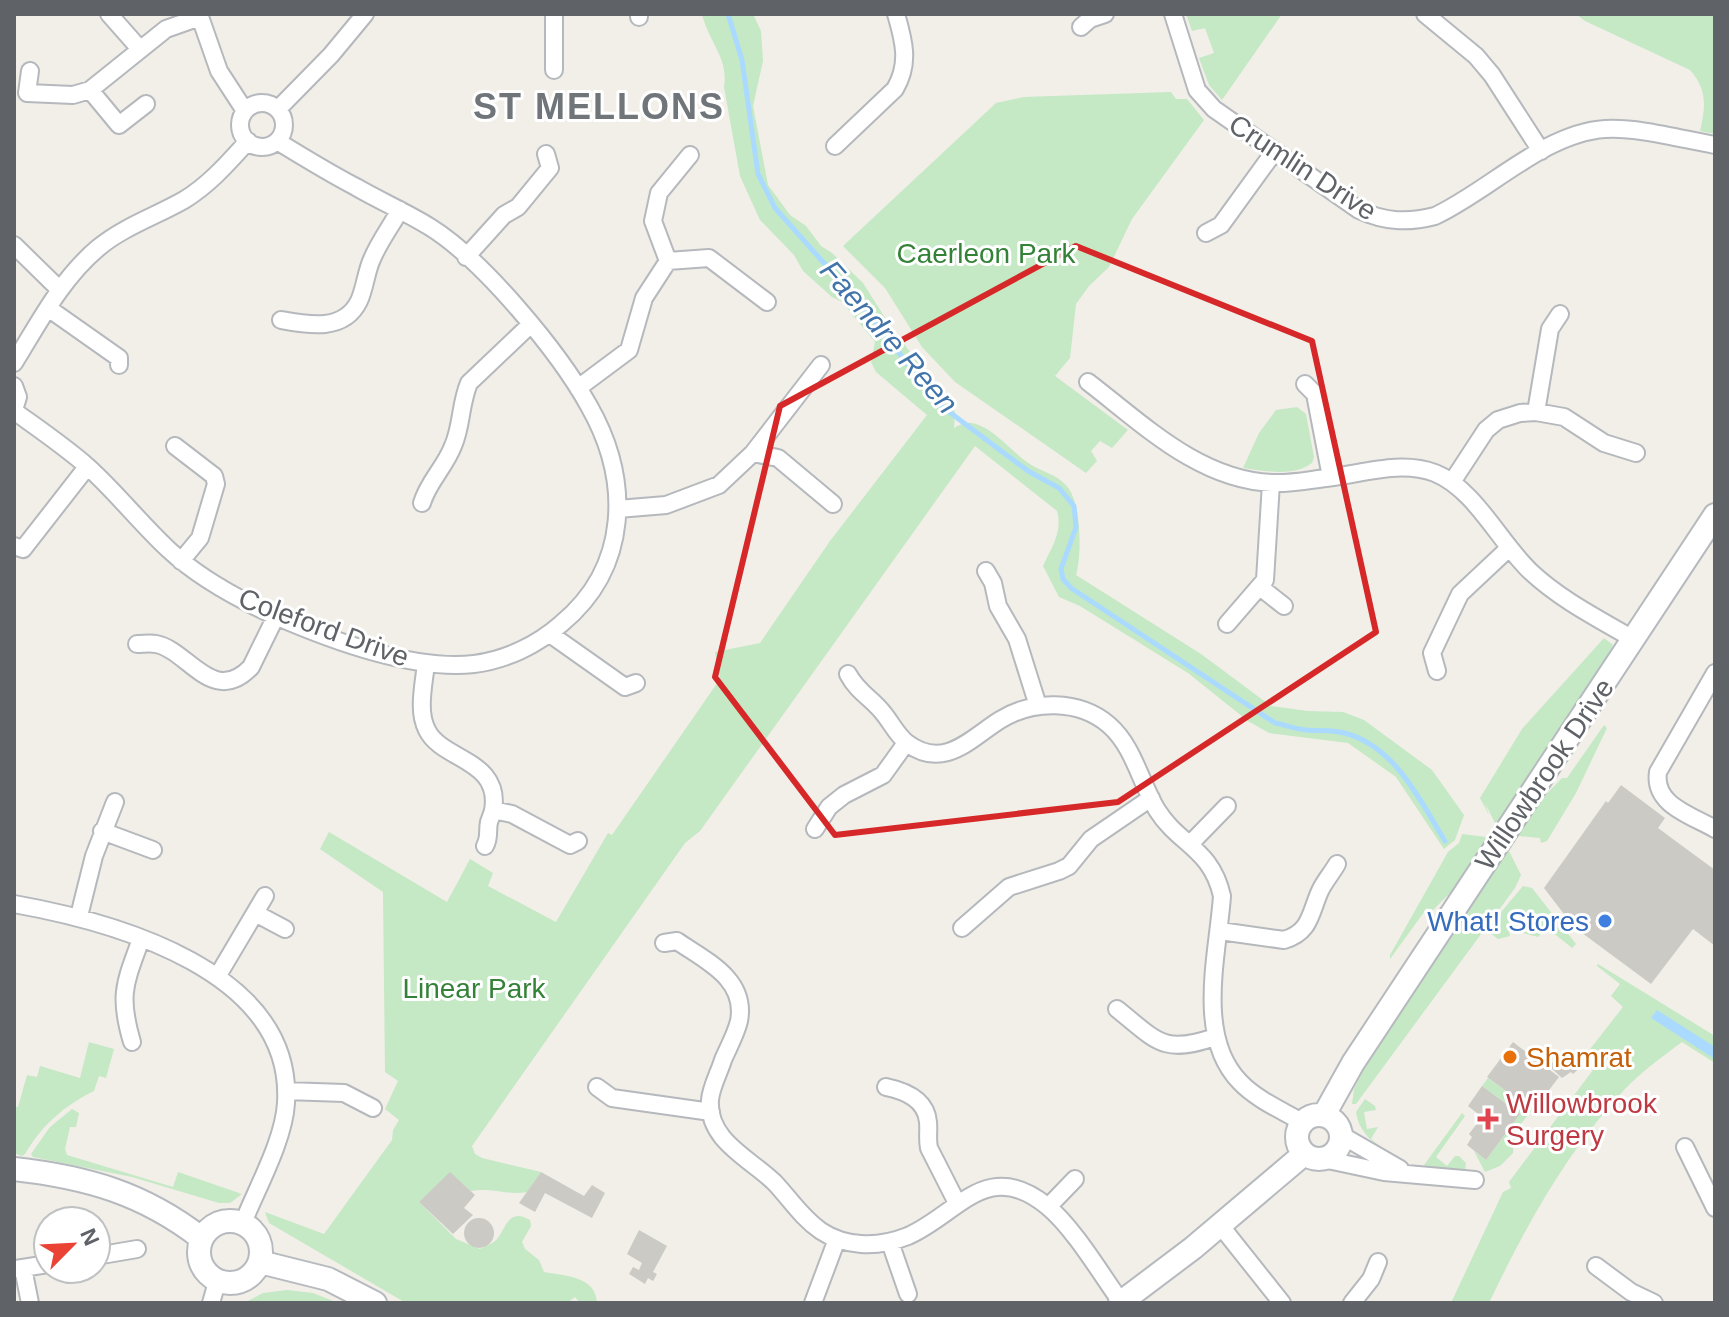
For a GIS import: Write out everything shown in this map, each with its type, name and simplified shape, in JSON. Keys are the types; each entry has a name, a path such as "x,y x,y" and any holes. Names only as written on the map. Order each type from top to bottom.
{"street":[{"path":"109,14 139,48"},
{"path":"278,109 331,55 365,14"},
{"path":"554,14 554,70"},
{"path":"835,146 895,89 901,79 905,53 896,14"},
{"path":"1081,27 1090,19 1105,14"},
{"name":"Crumlin Drive","path":"1173,14 1192,77 1202,97 1214,109 1359,210 1387,220 1427,218 1449,209 1541,151 1570,137 1601,129 1715,145"},
{"path":"1425,14 1476,56 1492,75 1541,151"},
{"path":"30,71 27,93 73,95 90,90 166,29 200,16 219,71 245,111"},
{"path":"90,90 119,125 146,104"},
{"path":"261,102 278,109 285,127 277,141 266,147 248,141 240,122 245,111 261,102"},
{"path":"14,363 78,267 105,242 188,197 223,168 248,141"},
{"name":"Coleford Drive","path":"14,411 87,467 181,561 231,595 276,616 378,653 426,663 471,664 514,653 550,634 570,618 594,587 610,554 618,509 610,450 578,388 496,285 432,228 277,141"},
{"path":"1206,233 1221,225 1274,152"},
{"path":"466,257 504,215 518,207 550,168 546,154"},
{"path":"668,261 653,221 659,193 690,155"},
{"path":"281,320 323,326 351,312 359,301 373,257 400,210"},
{"path":"14,245 60,290"},
{"path":"668,261 709,258 767,302"},
{"path":"578,388 629,350 644,298 668,261"},
{"path":"48,308 119,358 119,365"},
{"path":"1536,412 1550,329 1560,314"},
{"path":"422,503 426,490 452,450 469,383 530,325"},
{"path":"618,509 666,505 719,485 753,453 821,365"},
{"path":"1088,382 1202,466 1233,477 1271,483 1409,467 1437,474 1452,482 1475,505 1508,549 1547,586 1633,639"},
{"path":"1305,384 1315,394 1331,477"},
{"path":"14,386 18,397 14,411"},
{"path":"1452,482 1486,430 1509,416 1536,412 1564,417 1604,443 1636,453"},
{"path":"175,446 214,476 216,484 200,538 181,561"},
{"path":"753,453 778,458 833,504"},
{"path":"14,546 23,549 87,467"},
{"path":"1227,624 1265,580 1271,483"},
{"name":"Willowbrook Drive","path":"1313,1119 1715,515"},
{"path":"1437,671 1432,653 1460,594 1508,549"},
{"path":"986,571 993,583 998,606 1017,639 1038,706"},
{"path":"1260,587 1284,606"},
{"path":"137,644 157,644 176,654 199,673 213,679 228,680 251,667 276,616"},
{"path":"550,634 625,687 636,683"},
{"path":"426,663 422,713 428,733 435,742 474,764 490,785 493,810 485,846"},
{"path":"1715,673 1658,772 1657,782 1659,793 1666,801 1715,829"},
{"path":"664,943 677,941 724,972 739,998 739,1021 713,1086 711,1112 723,1138 770,1178 809,1222 837,1239 868,1244 890,1242 924,1227 957,1203 982,1190 1017,1189 1034,1196 1059,1217 1120,1303 1314,1156 1335,1153 1341,1142 1336,1122 1313,1119 1241,1084 1221,1055 1215,1037 1214,989 1222,896 1219,881 1212,867 1191,843 1165,821 1130,753 1108,724 1075,707 1038,706 1001,719 952,752 927,751 906,743 876,705 856,689 848,674"},
{"path":"815,829 829,807 844,795 883,775 906,743"},
{"path":"962,928 1009,887 1069,866 1091,839 1151,798"},
{"path":"79,916 102,831 115,802"},
{"path":"1191,843 1227,806"},
{"path":"493,810 512,814 570,845 578,841"},
{"path":"102,831 153,850"},
{"path":"1220,931 1284,940 1293,937 1311,920 1321,889 1337,864"},
{"path":"217,977 265,896"},
{"path":"14,904 79,916 141,939 217,977 247,1000 268,1028 282,1067 286,1091 282,1125 243,1223"},
{"path":"255,913 285,929"},
{"path":"132,1042 124,990 141,939"},
{"path":"1117,1009 1158,1042 1168,1046 1192,1045 1215,1037"},
{"path":"597,1087 612,1098 711,1112"},
{"path":"886,1087 907,1091 921,1104 929,1124 929,1148 957,1203"},
{"path":"286,1091 344,1093 373,1108"},
{"path":"1313,1119 1298,1130 1297,1143 1314,1156 1384,1172 1475,1180"},
{"path":"1341,1135 1412,1175"},
{"path":"1685,1147 1715,1208"},
{"path":"14,1169 76,1179 127,1193 176,1218 201,1238"},
{"path":"1048,1207 1075,1179"},
{"path":"224,1221 243,1223 256,1235 260,1244 260,1262 248,1278 214,1292 198,1258 201,1238 215,1224 224,1221"},
{"path":"1220,1225 1282,1303"},
{"path":"813,1303 837,1239"},
{"path":"890,1242 908,1294"},
{"path":"112,1253 137,1249"},
{"path":"260,1262 328,1279 375,1303"},
{"path":"1352,1303 1371,1279 1378,1262"},
{"path":"1596,1266 1631,1292 1654,1303"},
{"path":"18,1269 30,1303"}],"highlighted area":[{"path":"1076,246 1312,341 1376,632 1118,802 835,835 715,677 780,406"}],"green space":[{"name":"Linear Park","path":"702,14 753,14 761,31 763,61 753,106 768,185 790,215 806,226 821,246 863,283 889,324 955,412 954,428 972,423 989,430 1025,461 1057,478 1069,489 1076,507 1079,531 1076,575 1201,654 1271,706 1343,712 1364,720 1432,770 1464,815 1455,840 1444,849 1396,777 1348,743 1269,733 1248,721 1188,673 1080,606 1059,597 1043,566 1057,533 1057,511 975,446 700,831 685,843 472,1146 475,1154 482,1158 541,1172 527,1192 471,1191 450,1173 419,1202 456,1239 480,1249 495,1241 513,1217 530,1220 531,1226 522,1242 525,1249 539,1260 544,1272 585,1282 595,1294 597,1303 580,1303 575,1297 567,1303 406,1303 269,1223 265,1212 324,1234 392,1140 399,1120 385,1109 398,1081 385,1072 383,892 320,849 329,832 447,902 470,859 493,873 488,886 556,922 608,833 612,835 720,679 715,652 760,643 830,541 927,415 876,372 871,362 875,342 842,302 803,271 794,255 760,220 740,176 724,87 724,67"},
{"path":"1186,14 1282,14 1222,100 1209,85 1199,58 1214,53 1205,28 1192,31"},
{"path":"1576,14 1715,14 1715,134 1700,131 1704,98 1700,84 1690,70"},
{"name":"Caerleon Park","path":"1171,92 1176,99 1187,99 1204,120 1132,219 1109,267 1076,304 1070,358 1055,376 1128,430 1112,448 1100,441 1091,451 1097,461 1086,473 955,382 922,347 885,288 843,246 996,103 1024,97"},
{"path":"1297,407 1306,414 1314,457 1312,463 1288,472 1243,468 1259,433 1276,410"},
{"path":"1604,638 1613,645 1594,680 1462,881 1432,911 1427,908 1390,959 1448,852 1459,843 1462,834 1486,837 1495,823 1480,798 1522,729"},
{"path":"1604,725 1607,728 1576,793 1547,841 1541,843 1540,838 1519,836 1509,851 1521,875 1515,888 1356,1104 1352,1104 1354,1089 1362,1073 1530,811 1562,778 1567,778"},
{"path":"1523,886 1532,888 1576,944 1572,948 1546,927 1538,937 1523,933 1521,922 1508,924 1510,936 1498,939 1489,932 1491,924"},
{"path":"1598,964 1715,1036 1715,1063 1682,1042 1638,1076 1604,1113 1566,1164 1517,1246 1489,1303 1451,1303 1503,1192 1511,1188 1509,1182 1593,1070 1583,1058 1623,1007 1611,996 1620,984"},
{"path":"89,1042 114,1049 106,1078 99,1076 94,1091 55,1117 25,1154 14,1153 14,1107 18,1107 27,1075 37,1077 40,1066 80,1078"},
{"path":"1488,1078 1532,1110 1515,1131 1513,1153 1500,1166 1485,1172 1474,1151 1486,1160 1520,1114 1482,1086"},
{"path":"1365,1099 1376,1110 1364,1112 1367,1129 1378,1127 1371,1139 1390,1155 1368,1137 1360,1126 1356,1112"},
{"path":"72,1109 79,1113 76,1127 70,1127 65,1149 67,1155 173,1187 178,1172 242,1194 230,1203 219,1203 132,1177 33,1157 31,1154 50,1127"},
{"path":"1462,1113 1465,1116 1436,1157 1447,1166 1455,1156 1459,1156 1466,1163 1465,1172 1428,1169 1424,1165"},
{"path":"287,1290 313,1293 338,1303 244,1303 263,1293"}],"water":[{"path":"1657,1010 1715,1047 1715,1059 1651,1018"}],"building":[{"path":"1621,785 1665,818 1658,828 1715,870 1715,946 1693,929 1651,984 1574,927 1544,888 1606,801 1608,803"},
{"path":"1513,1042 1559,1077 1533,1111 1487,1077"},
{"path":"1579,1050 1586,1062 1573,1074 1571,1072 1562,1078 1548,1065"},
{"path":"1482,1086 1520,1114 1486,1160 1467,1145 1472,1137 1469,1134 1482,1117 1468,1106"},
{"path":"450,1172 475,1195 464,1208 473,1215 453,1234 419,1202"},
{"path":"541,1172 584,1196 592,1185 605,1193 592,1218 545,1193 535,1212 519,1203"},
{"path":"479,1218 490,1222 494,1233 490,1244 479,1248 468,1244 464,1233 468,1222"},
{"path":"639,1230 667,1246 653,1272 657,1274 653,1281 648,1278 645,1284 629,1274 633,1267 639,1270 642,1263 627,1254"}],"waterway":[{"name":"Faendre Reen","path":"728,14 742,60 758,174 775,208 863,307 940,405 1028,471 1059,488 1074,506 1076,527 1061,569 1063,579 1071,588 1275,723 1344,733 1362,739 1377,749 1404,776 1445,841"}],"place":[{"name":"What! Stores","path":"1605,921"},
{"name":"Shamrat","path":"1510,1057"},
{"name":"Willowbrook Surgery","path":"1488,1119"}],"district":[{"name":"ST MELLONS","path":"599,106"}]}
